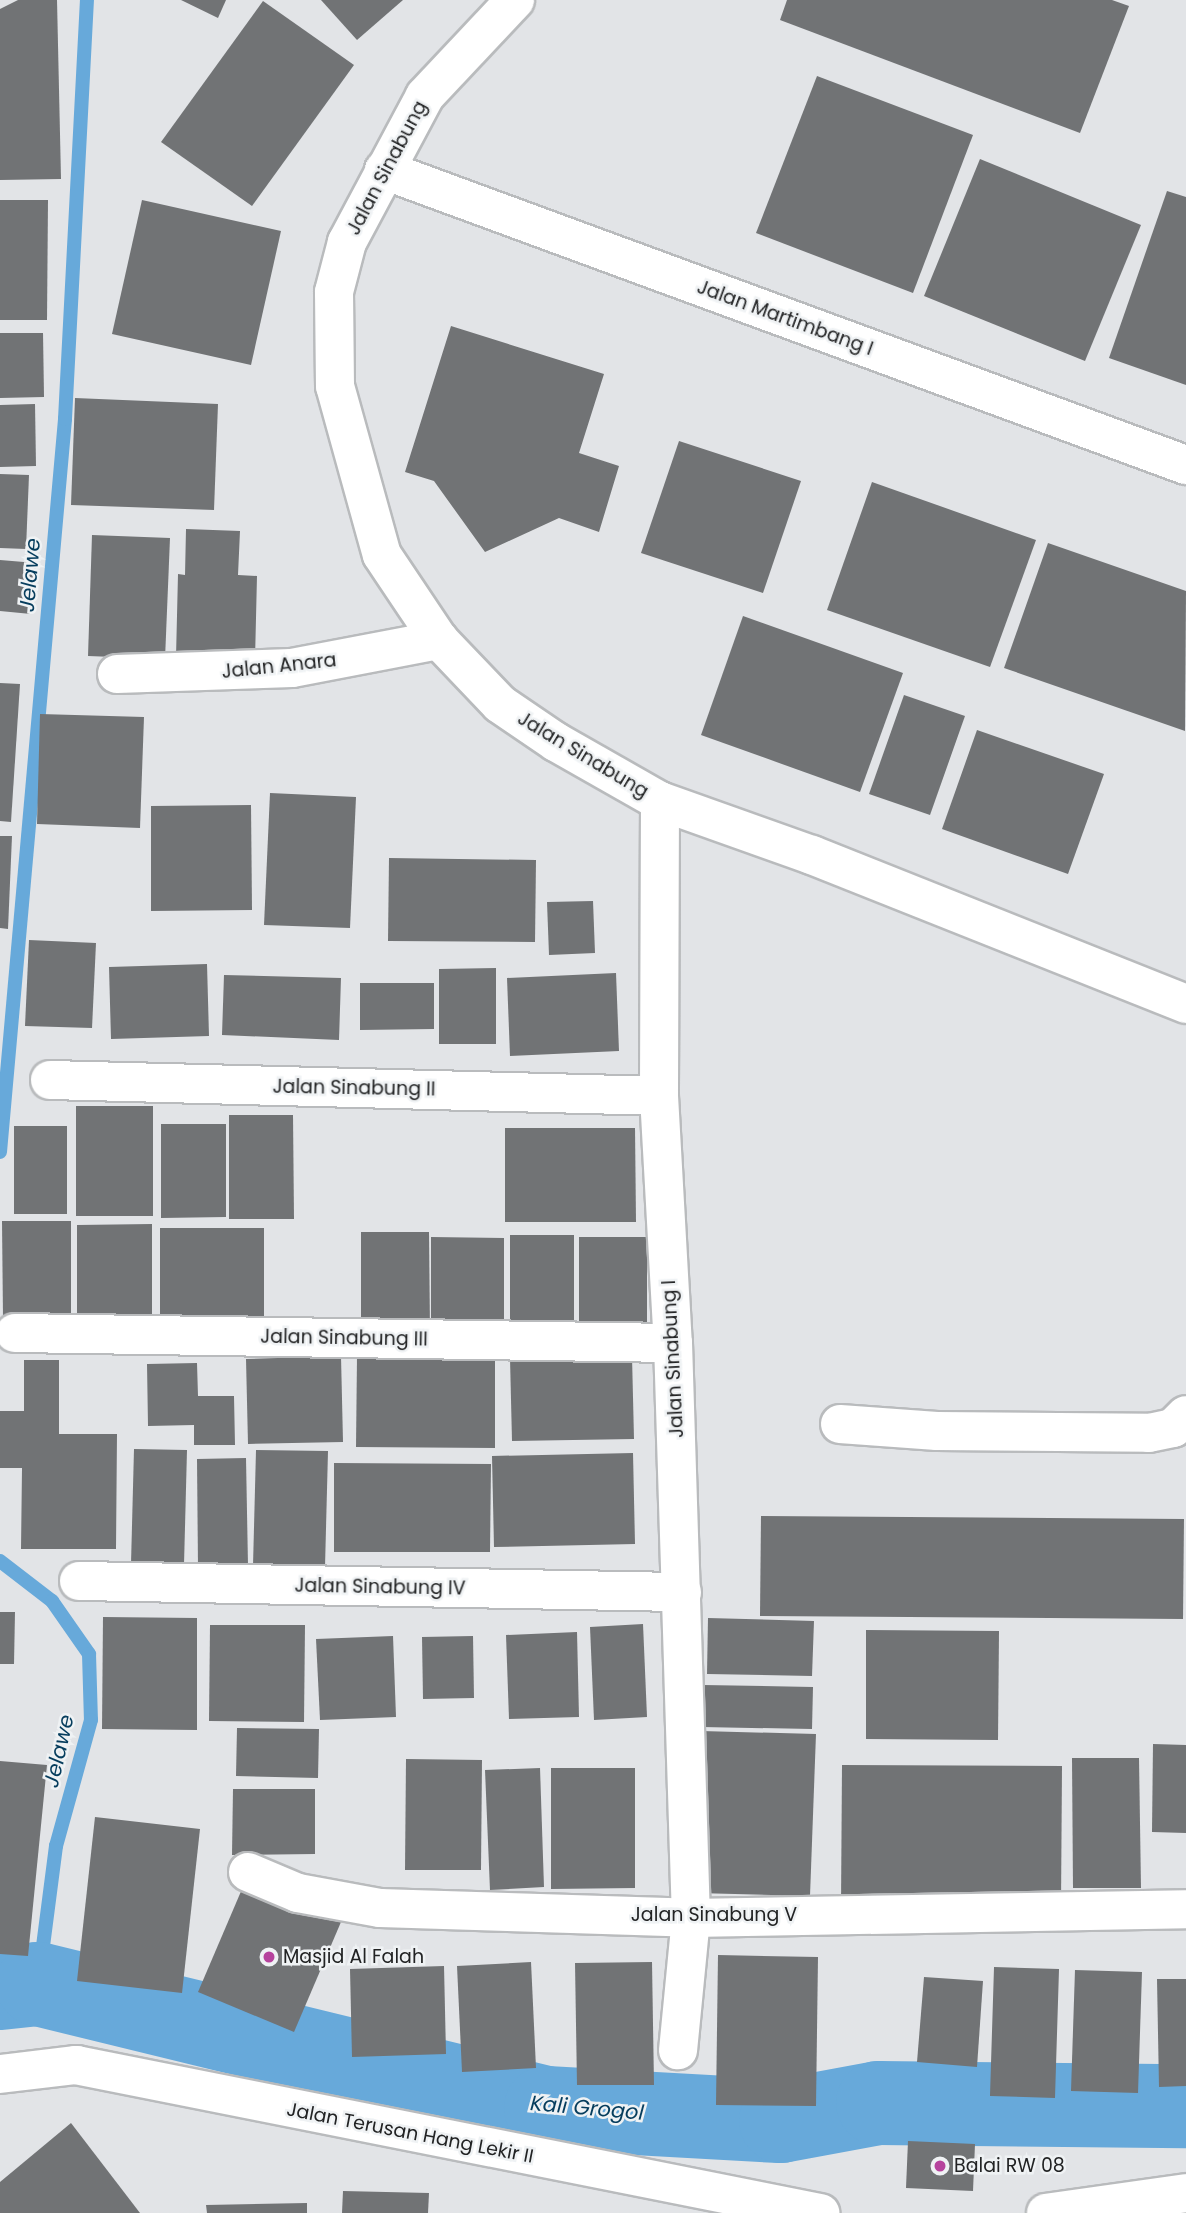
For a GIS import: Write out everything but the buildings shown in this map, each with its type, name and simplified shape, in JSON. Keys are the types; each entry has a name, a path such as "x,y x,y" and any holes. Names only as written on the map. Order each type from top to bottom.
{"street":[{"name":"Jalan Sinabung","path":"515,0 425,96 347,242 334,292 335,386 383,555 439,640 500,704 556,743 660,801 812,855 1186,1004"},
{"name":"Jalan Martimbang I","path":"384,170 1186,465"},
{"name":"Jalan Anara","path":"117,674 292,668 439,640"},
{"name":"Jalan Sinabung I","path":"660,801 659,1096 673,1343 691,1917 678,2050"},
{"name":"Jalan Sinabung II","path":"50,1080 659,1096"},
{"name":"Jalan Sinabung III","path":"15,1333 673,1343"},
{"path":"840,1424 937,1431 1149,1433 1172,1428 1186,1415"},
{"name":"Jalan Sinabung IV","path":"79,1581 682,1592"},
{"name":"Jalan Sinabung V","path":"248,1872 298,1893 380,1908 691,1917 1186,1909"},
{"name":"Jalan Terusan Hang Lekir II","path":"0,2074 76,2065 820,2213"},
{"path":"1046,2213 1186,2193"}],"waterway":[{"name":"Jelawe","path":"0,1152 65,419 87,0"},
{"name":"Jelawe","path":"0,1561 52,1601 89,1654 91,1720 56,1846 38,1984"},
{"name":"Kali Grogol","path":"0,1988 38,1984 546,2108 781,2121 878,2103 1186,2106"}],"place":[{"name":"Masjid Al Falah","path":"269,1957"},
{"name":"Balai RW 08","path":"940,2166"}]}
